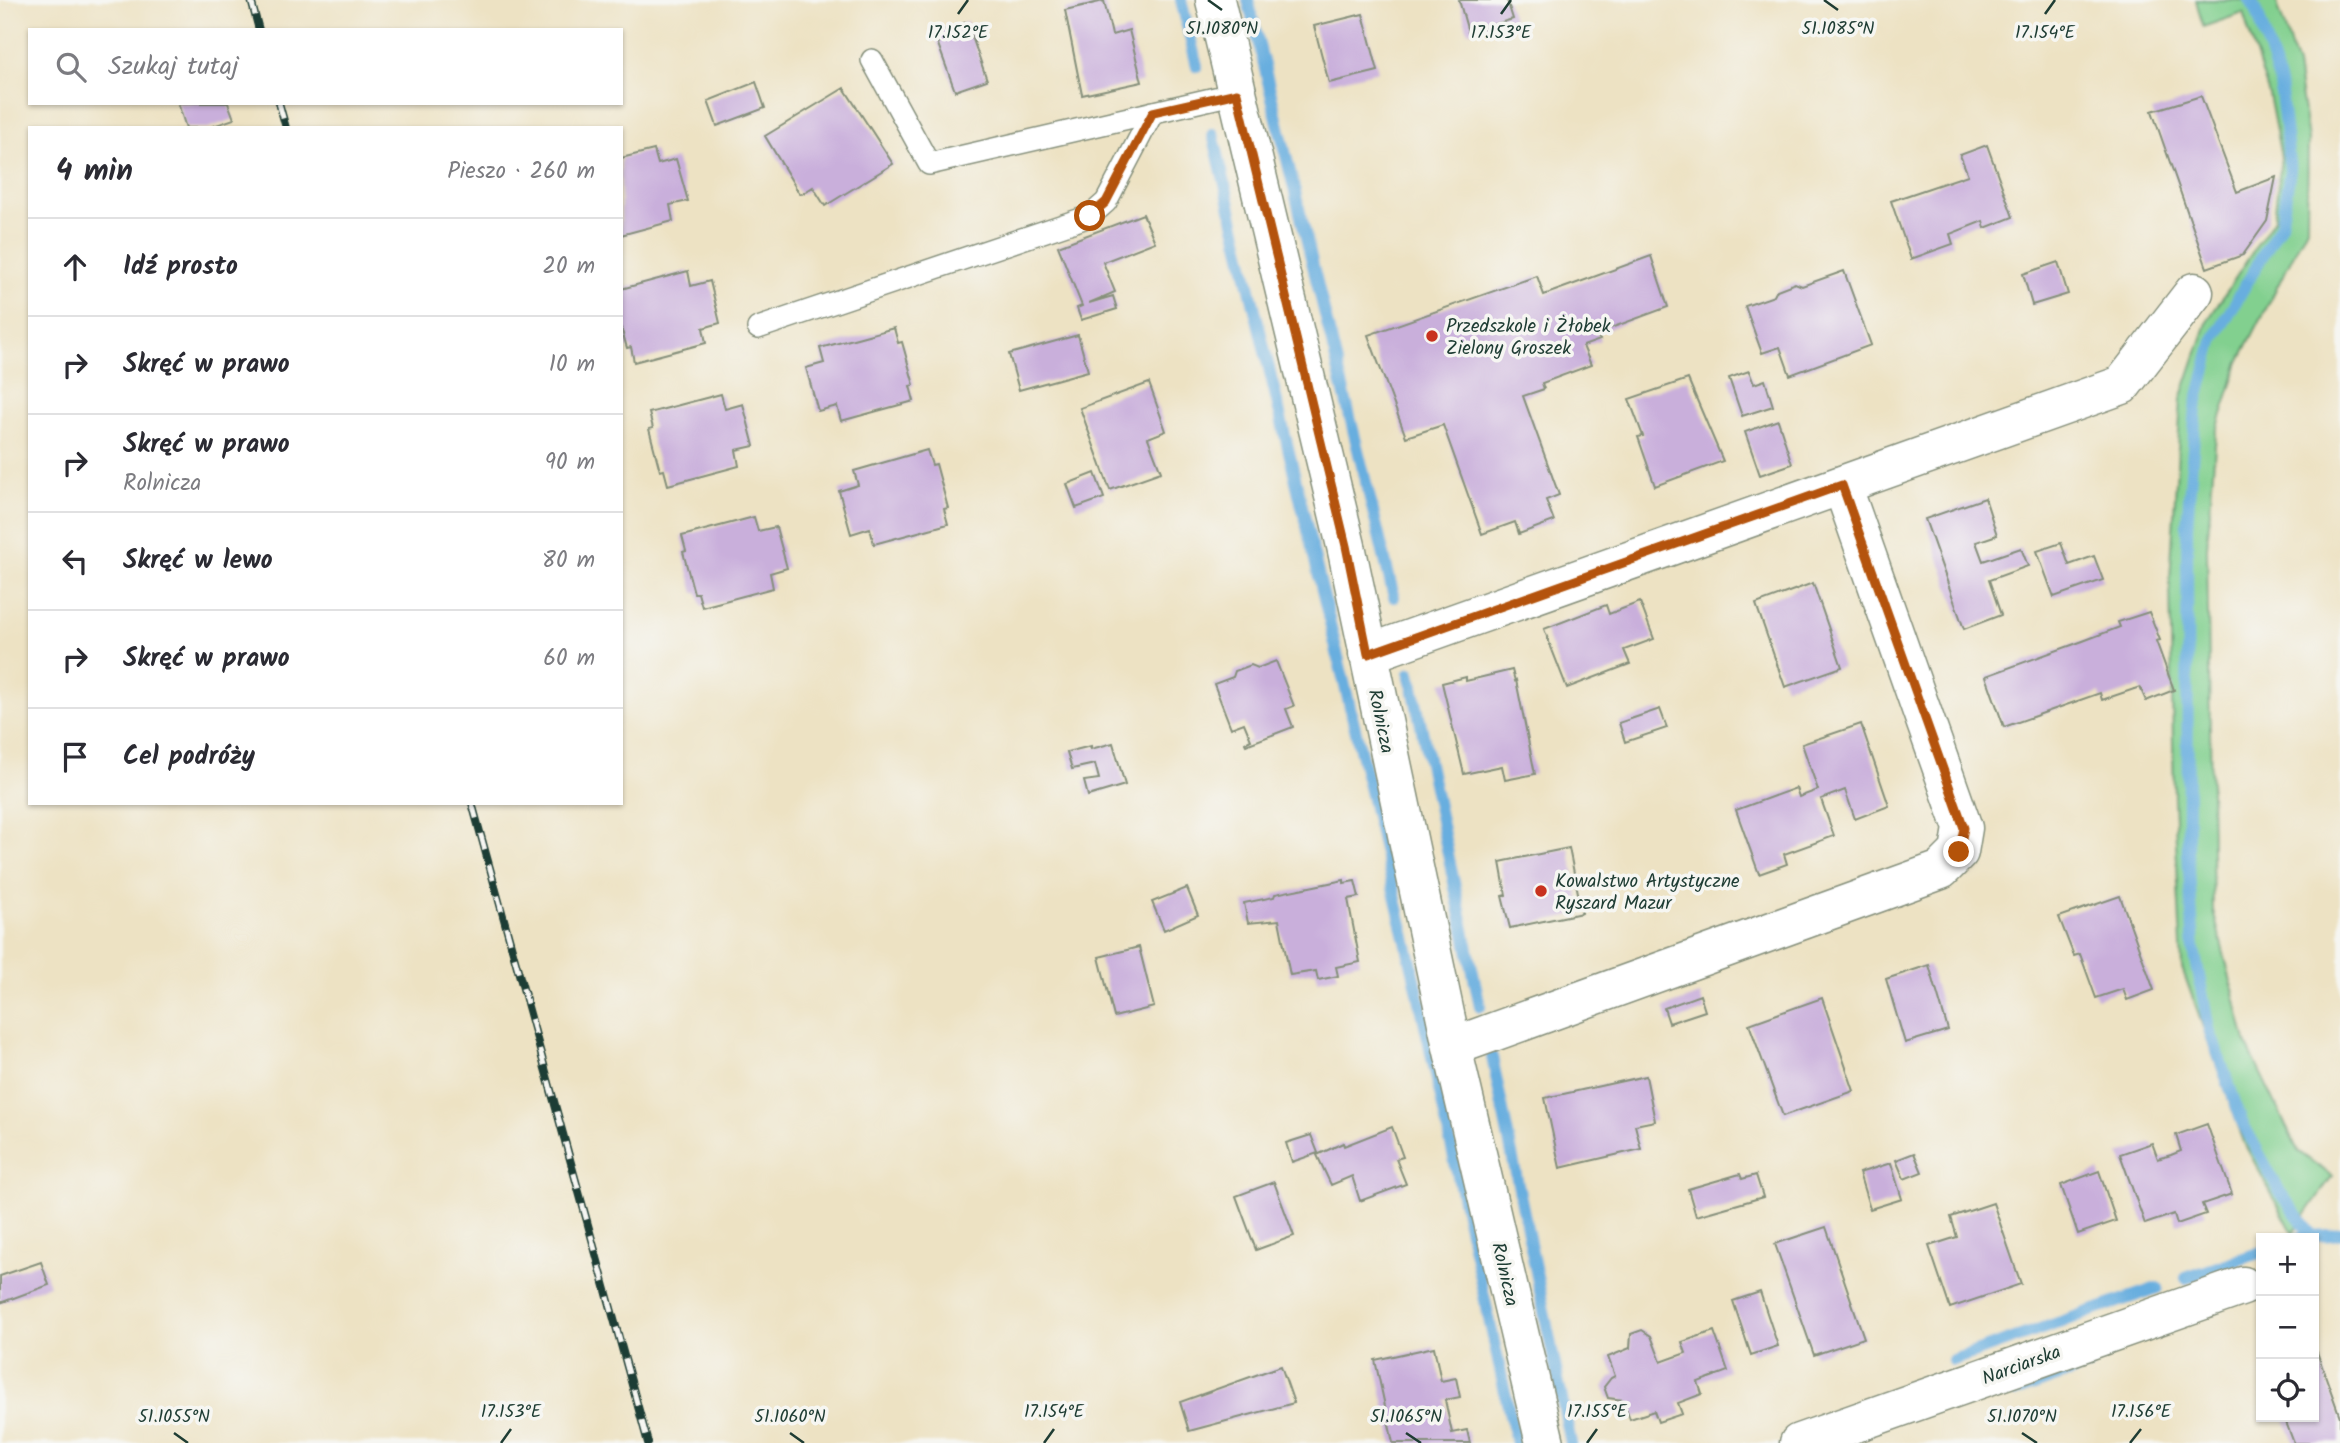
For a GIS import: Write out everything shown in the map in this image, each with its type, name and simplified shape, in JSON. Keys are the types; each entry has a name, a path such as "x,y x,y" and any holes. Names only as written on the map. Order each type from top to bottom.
{"street":[{"name":"Rolnicza","path":"1215,0 1346,546 1452,1047 1545,1443"},
{"path":"1368,654 2122,385 2194,292"},
{"path":"1452,1047 1941,870 1959,852 1964,828 1842,485"},
{"name":"Narciarska","path":"1799,1443 2243,1286"}],"lane":[{"path":"872,60 929,164 1237,93"},
{"path":"758,328 1090,216 1106,202 1153,112"}],"green space":[{"path":"2196,0 2276,0 2297,66 2308,139 2307,228 2239,362 2216,433 2207,548 2213,910 2247,1045 2298,1151 2332,1176 2293,1233 2245,1145 2182,968 2174,800 2170,580 2181,399 2208,320 2274,219 2281,157 2269,95 2243,13 2203,27"}],"building":[{"path":"1459,0 1507,0 1513,19 1468,32"},
{"path":"1104,1 1112,35 1129,30 1142,82 1082,95 1065,10"},
{"path":"1363,14 1378,71 1329,83 1314,26"},
{"path":"967,22 987,80 955,91 934,33"},
{"path":"756,82 765,108 717,126 708,101"},
{"path":"844,88 893,164 825,206 813,187 802,194 799,193 765,136"},
{"path":"2201,96 2237,192 2276,177 2267,221 2243,255 2207,268 2152,111"},
{"path":"179,105 229,105 234,119 214,126 185,126"},
{"path":"1987,145 2013,217 1985,228 1983,221 1950,234 1953,244 1911,259 1891,201 1968,175 1960,155"},
{"path":"654,150 658,164 676,159 688,201 670,205 673,221 623,234 623,158"},
{"path":"1143,214 1155,242 1103,262 1115,292 1089,303 1113,296 1117,309 1081,320 1077,308 1082,306 1058,246"},
{"path":"1651,256 1668,307 1597,333 1600,340 1583,346 1591,365 1542,383 1544,389 1523,396 1559,495 1546,500 1554,521 1519,534 1515,522 1482,534 1443,425 1406,437 1368,335 1537,276 1544,295"},
{"path":"2058,262 2068,294 2032,305 2023,274"},
{"path":"688,271 691,286 710,281 720,323 703,328 706,343 634,362 631,347 627,348 623,334 623,288"},
{"path":"1844,271 1871,345 1790,375 1780,347 1762,353 1745,306 1774,296 1777,290 1795,283 1802,286"},
{"path":"894,328 898,343 902,342 914,385 910,386 914,401 841,421 837,406 818,411 806,368 824,363 820,348"},
{"path":"1078,335 1088,371 1019,390 1009,354"},
{"path":"1749,371 1754,384 1765,380 1773,406 1742,416 1729,378"},
{"path":"1688,379 1723,461 1655,486 1638,437 1643,436 1629,399"},
{"path":"1149,383 1166,431 1148,438 1161,472 1110,490 1080,408"},
{"path":"721,394 725,409 743,404 754,446 736,450 739,466 668,485 664,470 660,471 649,429 653,428 649,413"},
{"path":"1778,420 1792,464 1760,475 1745,432"},
{"path":"927,450 932,465 936,464 948,508 944,509 948,524 874,544 870,528 851,534 839,491 858,485 854,471"},
{"path":"1095,473 1104,498 1076,508 1067,484"},
{"path":"1985,498 1997,535 1976,542 1983,561 2021,548 2028,566 1989,580 2001,615 1964,629 1925,519"},
{"path":"754,517 758,531 776,527 787,568 770,573 773,588 702,607 698,593 694,593 683,552 686,551 682,536"},
{"path":"2061,543 2069,565 2094,556 2103,580 2054,597 2037,551"},
{"path":"1813,583 1842,667 1785,687 1756,604"},
{"path":"1640,602 1654,639 1624,650 1630,664 1567,688 1544,629 1606,605 1609,614"},
{"path":"2149,612 2160,640 2156,641 2174,690 2146,701 2140,687 2102,700 2100,693 2004,727 1986,676 2120,627 2118,622"},
{"path":"1276,661 1294,706 1286,709 1293,727 1246,745 1245,743 1251,740 1244,723 1231,728 1214,684 1233,677 1235,671 1251,665 1258,668"},
{"path":"1512,670 1535,774 1505,780 1502,766 1464,774 1442,683 1466,677 1466,681"},
{"path":"1660,709 1667,728 1625,742 1619,723"},
{"path":"1861,724 1889,806 1855,819 1845,790 1821,799 1834,836 1784,854 1787,864 1759,874 1736,810 1796,788 1799,797 1818,790 1802,744"},
{"path":"1113,743 1125,785 1088,796 1084,781 1099,779 1095,764 1072,769 1067,752"},
{"name":"Kowalstwo Artystyczne Ryszard Mazur","path":"1569,848 1582,913 1510,928 1502,896 1506,895 1500,862"},
{"path":"1344,880 1344,883 1355,881 1359,897 1348,899 1360,962 1336,967 1338,976 1318,980 1316,971 1290,975 1279,920 1248,923 1244,903"},
{"path":"1187,888 1198,915 1164,930 1152,902"},
{"path":"2120,896 2154,990 2127,1000 2123,989 2096,998 2080,954 2074,956 2059,917"},
{"path":"1139,947 1154,1007 1114,1017 1099,957"},
{"path":"1929,965 1948,1030 1905,1043 1886,979"},
{"path":"1700,995 1705,1011 1669,1023 1664,1008"},
{"path":"1822,998 1854,1091 1783,1116 1749,1024"},
{"path":"1646,1076 1655,1121 1635,1125 1641,1149 1560,1168 1545,1098"},
{"path":"2207,1124 2232,1194 2202,1204 2206,1214 2177,1224 2174,1214 2145,1224 2120,1154 2152,1143 2158,1159 2171,1155 2181,1151 2176,1135"},
{"path":"1392,1127 1403,1157 1396,1159 1406,1184 1360,1201 1352,1176 1331,1185 1317,1155 1343,1143 1344,1146"},
{"path":"1311,1135 1318,1153 1292,1162 1286,1143"},
{"path":"1914,1153 1922,1172 1904,1179 1896,1160"},
{"path":"1891,1163 1902,1199 1870,1209 1859,1173"},
{"path":"2099,1171 2116,1221 2078,1234 2061,1185"},
{"path":"1740,1174 1742,1179 1756,1175 1763,1197 1696,1216 1688,1189"},
{"path":"1274,1182 1294,1236 1256,1250 1236,1196"},
{"path":"1993,1203 2021,1284 1950,1308 1929,1246 1957,1237 1951,1217"},
{"path":"1826,1227 1864,1338 1814,1355 1775,1244"},
{"path":"41,1262 49,1285 0,1303 0,1276"},
{"path":"1760,1292 1778,1346 1751,1355 1733,1301"},
{"path":"1642,1330 1651,1336 1661,1362 1686,1353 1682,1342 1714,1331 1728,1371 1698,1382 1702,1394 1678,1403 1682,1414 1658,1422 1654,1411 1630,1419 1623,1400 1608,1398 1604,1387 1615,1376 1608,1357 1630,1348 1631,1334"},
{"path":"1434,1347 1441,1381 1456,1378 1460,1397 1445,1400 1452,1433 1467,1430 1470,1443 1393,1443 1375,1360"},
{"path":"2319,1358 2340,1417 2340,1443 2294,1443 2286,1422 2319,1422"},
{"path":"1281,1366 1294,1403 1189,1431 1180,1402"}],"waterway":[{"path":"1181,0 1197,66"},
{"path":"1248,0 1394,597"},
{"path":"2250,0 2257,11 2280,84 2290,170 2281,224 2213,341 2196,408 2187,527 2188,854 2194,949 2209,1029 2242,1122 2280,1192 2310,1233"},
{"path":"1213,134 1415,979 1516,1443"},
{"path":"1410,673 1480,1006"},
{"path":"1492,1057 1571,1443"},
{"path":"2319,1236 2340,1233"},
{"path":"2186,1278 2256,1254"},
{"path":"1953,1360 2157,1288"},
{"path":"2014,1392 2087,1366"}],"railway":[{"path":"251,0 258,28"},
{"path":"280,105 285,126"},
{"path":"473,805 648,1443"}],"place":[{"name":"Przedszkole i Żłobek Zielony Groszek","path":"1432,336"},
{"name":"Kowalstwo Artystyczne Ryszard Mazur","path":"1541,891"}],"route":[{"path":"1090,216 1106,202 1153,112 1237,93 1346,546 1368,654 1842,485 1964,828 1959,852"}]}
